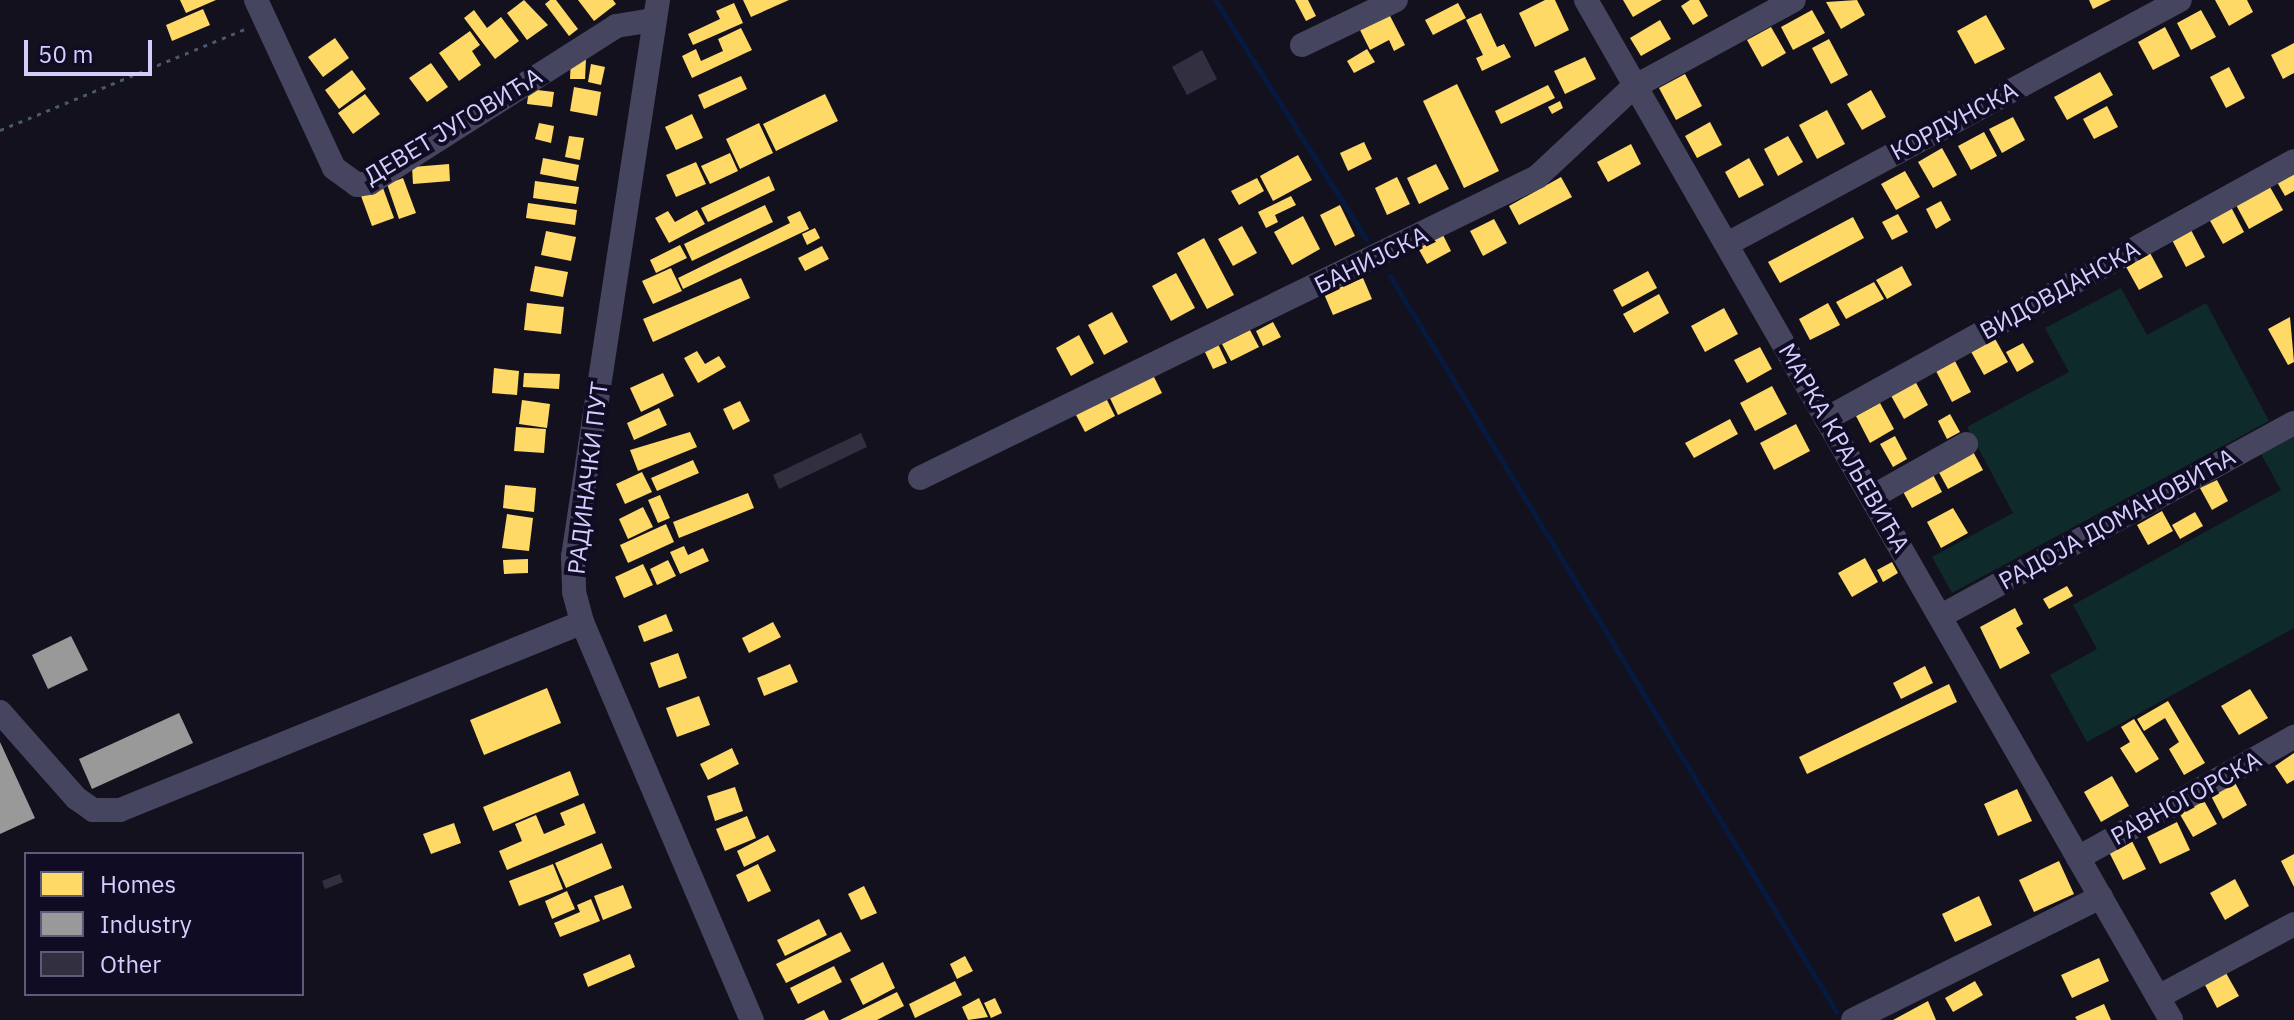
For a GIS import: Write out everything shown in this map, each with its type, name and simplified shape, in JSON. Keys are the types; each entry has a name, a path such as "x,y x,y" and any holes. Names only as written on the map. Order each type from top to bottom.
{"street":[{"path":"1302,45 1396,0"},
{"name":"МАРКА КРАЉЕВИЋА","path":"1586,0 1632,88 1729,243 1826,419 2171,1020"},
{"name":"БАНИЈСКА","path":"920,478 1537,177 1632,88 1794,0"},
{"name":"КОРДУНСКА","path":"1729,243 2180,0"},
{"name":"ДЕВЕТ ЈУГОВИЋА","path":"261,10 334,168 357,185 370,183 616,26 656,10"},
{"name":"РАДИНАЧКИ ПУТ","path":"656,10 573,557 582,622 752,1020"},
{"name":"ВИДОВДАНСКА","path":"1826,419 2294,161"},
{"name":"РАДОЈА ДОМАНОВИЋА","path":"1941,616 2294,423"},
{"path":"1872,497 1966,444"},
{"path":"0,712 76,798 93,810 120,810 582,622"},
{"name":"РАВНОГОРСКА","path":"2078,858 2294,737"},
{"path":"1853,1020 2101,897"},
{"path":"2158,997 2294,924"}],"path":[{"path":"0,130 261,10"}],"green space":[{"path":"2121,288 2147,335 2206,303 2269,421 1952,593 1932,557 2013,513 1967,427 2069,372 2045,328"},
{"path":"2294,435 2294,628 2087,742 2050,675 2097,649 2073,605 2281,490 2261,454"}],"building: Homes":[{"path":"180,0 216,0 186,13"},
{"path":"524,0 548,25 527,40 507,13"},
{"path":"556,0 578,29 569,36 545,4"},
{"path":"578,0 613,0 616,4 594,21"},
{"path":"743,0 789,0 751,17"},
{"path":"1295,0 1308,0 1316,16 1306,21"},
{"path":"1545,0 1555,0 1569,30 1535,47 1519,13"},
{"path":"1623,0 1662,0 1633,17"},
{"path":"1690,0 1699,0 1708,16 1693,25 1681,6"},
{"path":"1857,0 1865,15 1841,29 1826,2"},
{"path":"2089,0 2111,0 2093,9"},
{"path":"2215,0 2247,0 2253,12 2229,26"},
{"path":"734,3 743,23 693,45 688,34 720,19 716,11"},
{"path":"1458,3 1466,18 1433,35 1425,20"},
{"path":"203,9 210,25 172,41 166,25"},
{"path":"474,10 487,28 501,17 519,41 495,59 464,18"},
{"path":"1812,10 1825,33 1793,50 1781,27"},
{"path":"2201,10 2216,37 2191,50 2177,23"},
{"path":"1388,12 1405,45 1394,51 1389,40 1370,50 1359,28"},
{"path":"1481,13 1497,47 1504,44 1511,57 1482,71 1476,58 1483,55 1466,20"},
{"path":"1986,15 2005,49 1975,64 1957,31"},
{"path":"1660,20 1671,39 1641,56 1630,38"},
{"path":"1771,27 1786,53 1762,67 1747,40"},
{"path":"2165,27 2180,56 2153,70 2138,42"},
{"path":"741,28 752,50 692,78 682,56 696,49 701,61 723,51 718,39"},
{"path":"470,31 480,45 472,51 481,65 459,81 439,53"},
{"path":"335,38 349,58 323,77 308,57"},
{"path":"1829,39 1848,75 1831,84 1812,48"},
{"path":"2294,43 2294,73 2283,79 2271,55"},
{"path":"1367,49 1375,62 1354,73 1347,61"},
{"path":"1585,57 1596,79 1565,94 1554,71"},
{"path":"571,58 586,59 585,79 570,79"},
{"path":"431,63 448,87 427,102 409,78"},
{"path":"591,64 605,67 601,85 588,82"},
{"path":"2229,67 2245,98 2226,108 2210,77"},
{"path":"352,70 366,89 339,109 325,90"},
{"path":"2100,72 2113,95 2067,120 2054,97"},
{"path":"1685,74 1702,106 1676,120 1659,88"},
{"path":"741,76 747,89 704,109 698,95"},
{"path":"1457,84 1499,171 1464,188 1423,101"},
{"path":"1548,85 1555,98 1501,124 1495,111"},
{"path":"574,87 601,92 597,116 570,111"},
{"path":"529,89 554,92 552,107 527,104"},
{"path":"1871,90 1886,117 1862,130 1847,104"},
{"path":"365,94 380,114 353,134 338,113"},
{"path":"825,94 838,121 776,151 763,124"},
{"path":"1560,101 1563,108 1552,114 1548,107"},
{"path":"2107,106 2118,127 2094,139 2083,119"},
{"path":"1827,110 1845,144 1817,159 1799,125"},
{"path":"692,114 703,138 676,150 665,127"},
{"path":"2013,117 2025,140 2002,153 1989,129"},
{"path":"1710,122 1722,145 1697,158 1685,136"},
{"path":"539,123 554,126 551,143 535,139"},
{"path":"759,123 773,153 740,169 726,139"},
{"path":"1984,132 1997,156 1971,170 1958,146"},
{"path":"569,136 584,138 580,160 565,157"},
{"path":"1788,136 1803,162 1778,176 1764,149"},
{"path":"1364,142 1372,159 1348,171 1340,153"},
{"path":"1631,144 1641,164 1608,182 1597,162"},
{"path":"1942,148 1957,175 1933,188 1918,162"},
{"path":"730,153 738,171 710,184 701,166"},
{"path":"1298,155 1312,180 1273,201 1260,176"},
{"path":"543,158 579,165 576,181 540,174"},
{"path":"1749,158 1764,185 1739,198 1725,172"},
{"path":"696,162 706,184 676,197 666,175"},
{"path":"449,164 450,181 413,184 412,167"},
{"path":"1436,164 1449,189 1419,204 1407,178"},
{"path":"1905,171 1920,197 1896,210 1881,184"},
{"path":"2294,173 2294,191 2285,196 2277,182"},
{"path":"769,176 775,190 708,222 701,208"},
{"path":"1397,177 1410,204 1387,215 1375,188"},
{"path":"1561,177 1572,197 1519,225 1509,206"},
{"path":"403,178 416,213 399,219 387,184"},
{"path":"1257,178 1264,191 1239,205 1231,191"},
{"path":"535,181 579,187 576,204 533,198"},
{"path":"2270,187 2283,210 2249,229 2236,205"},
{"path":"383,188 394,218 372,226 361,196"},
{"path":"1291,196 1296,205 1275,215 1278,222 1266,228 1258,212"},
{"path":"1941,201 1951,220 1936,229 1926,209"},
{"path":"528,203 577,210 575,225 526,218"},
{"path":"765,205 773,222 692,261 684,244"},
{"path":"1340,205 1355,236 1335,246 1320,215"},
{"path":"2231,207 2244,232 2223,244 2209,219"},
{"path":"697,210 705,224 669,243 655,218 668,211 675,222"},
{"path":"800,211 809,229 683,289 678,278 790,223 787,217"},
{"path":"1898,214 1908,232 1892,240 1882,222"},
{"path":"1303,216 1320,249 1292,265 1274,232"},
{"path":"1853,217 1864,238 1780,283 1768,262"},
{"path":"1494,219 1507,243 1483,256 1470,231"},
{"path":"1242,226 1257,253 1233,266 1218,239"},
{"path":"2189,226 2205,257 2186,267 2170,236"},
{"path":"815,228 820,238 807,245 802,234"},
{"path":"546,231 576,237 571,261 541,255"},
{"path":"1443,235 1451,251 1427,264 1418,248"},
{"path":"1204,238 1234,295 1207,309 1177,253"},
{"path":"680,245 687,258 656,273 650,260"},
{"path":"822,246 829,259 805,271 798,258"},
{"path":"2149,251 2163,277 2139,290 2125,265"},
{"path":"535,266 568,272 563,297 530,291"},
{"path":"1902,266 1912,285 1887,299 1876,280"},
{"path":"671,268 682,291 653,304 642,281"},
{"path":"1648,271 1657,288 1622,307 1613,290"},
{"path":"1176,273 1195,308 1171,321 1152,286"},
{"path":"741,278 750,298 653,342 643,319"},
{"path":"1363,278 1372,299 1333,315 1324,294"},
{"path":"1874,282 1884,299 1846,319 1836,302"},
{"path":"1659,294 1669,313 1634,333 1623,314"},
{"path":"527,303 564,307 561,334 524,330"},
{"path":"1828,303 1840,325 1810,340 1799,319"},
{"path":"1724,308 1738,334 1705,352 1691,326"},
{"path":"1112,312 1128,342 1104,355 1088,325"},
{"path":"2290,317 2294,362 2288,365 2268,329"},
{"path":"1273,322 1281,337 1263,346 1256,331"},
{"path":"1250,330 1259,347 1231,361 1222,344"},
{"path":"1079,335 1094,363 1071,376 1056,348"},
{"path":"1993,335 2008,362 1984,375 1969,348"},
{"path":"2023,343 2034,362 2017,372 2006,352"},
{"path":"1218,344 1227,363 1213,369 1204,350"},
{"path":"1760,347 1772,369 1747,383 1734,360"},
{"path":"697,351 705,364 719,356 726,367 698,383 684,358"},
{"path":"1955,361 1971,392 1952,402 1936,371"},
{"path":"494,368 519,371 517,395 492,393"},
{"path":"524,373 560,374 559,389 523,387"},
{"path":"663,373 674,396 641,412 630,388"},
{"path":"1152,373 1162,393 1118,415 1109,396"},
{"path":"1914,379 1928,405 1904,419 1889,392"},
{"path":"1772,386 1787,414 1755,431 1740,403"},
{"path":"1106,398 1115,416 1085,432 1076,415"},
{"path":"522,400 550,404 547,428 519,424"},
{"path":"740,401 750,421 733,430 723,409"},
{"path":"1880,403 1894,429 1870,443 1856,416"},
{"path":"659,408 667,425 634,440 627,423"},
{"path":"1950,414 1960,432 1947,439 1938,421"},
{"path":"1730,419 1738,434 1694,458 1685,443"},
{"path":"1796,424 1810,451 1774,470 1760,443"},
{"path":"516,427 546,429 544,453 514,451"},
{"path":"690,432 697,447 638,471 630,450"},
{"path":"1895,436 1907,459 1893,467 1880,444"},
{"path":"1971,448 1983,470 1948,489 1936,467"},
{"path":"693,460 699,473 657,491 651,478"},
{"path":"1931,471 1942,492 1912,508 1901,488"},
{"path":"642,472 652,492 625,504 616,484"},
{"path":"2217,480 2228,501 2212,510 2200,488"},
{"path":"505,485 536,488 534,512 503,508"},
{"path":"748,493 754,508 679,538 673,522"},
{"path":"660,495 670,518 658,523 648,500"},
{"path":"643,507 653,527 628,539 619,519"},
{"path":"1953,508 1968,533 1941,548 1927,522"},
{"path":"2162,511 2173,531 2148,545 2137,525"},
{"path":"2195,512 2203,526 2180,539 2172,525"},
{"path":"507,514 533,518 529,551 502,548"},
{"path":"666,524 674,542 628,563 620,545"},
{"path":"684,546 688,555 703,548 709,561 680,574 670,552"},
{"path":"1865,558 1878,582 1852,597 1838,573"},
{"path":"528,559 528,573 504,574 503,560"},
{"path":"668,560 676,576 657,585 650,569"},
{"path":"1892,562 1898,573 1883,582 1877,570"},
{"path":"643,564 653,585 624,598 615,577"},
{"path":"2067,586 2073,596 2049,609 2043,599"},
{"path":"2015,608 2023,624 2016,628 2030,653 2000,669 1980,627"},
{"path":"666,614 673,631 644,642 638,626"},
{"path":"773,622 781,637 749,653 742,638"},
{"path":"678,653 687,678 659,688 650,663"},
{"path":"790,664 798,682 764,696 757,678"},
{"path":"1925,666 1933,683 1901,699 1893,683"},
{"path":"1949,684 1957,702 1807,774 1799,757"},
{"path":"547,688 561,723 484,755 470,720"},
{"path":"2250,689 2268,718 2239,735 2221,706"},
{"path":"699,696 710,725 677,737 666,708"},
{"path":"2168,701 2205,763 2184,775 2169,749 2179,742 2165,718 2144,731 2137,719"},
{"path":"2134,719 2159,759 2136,773 2120,748 2130,742 2121,727"},
{"path":"732,748 739,764 708,780 700,764"},
{"path":"2294,753 2294,780 2287,784 2275,766"},
{"path":"570,771 579,795 493,831 483,807"},
{"path":"2112,776 2129,806 2101,822 2084,792"},
{"path":"2233,779 2247,805 2223,819 2209,792"},
{"path":"735,787 743,811 715,821 707,796"},
{"path":"2017,789 2032,821 1998,836 1984,804"},
{"path":"2202,797 2217,824 2193,837 2178,811"},
{"path":"584,803 596,833 507,870 499,851 522,841 515,824 536,815 544,834 565,825 560,813"},
{"path":"747,816 756,838 725,851 716,829"},
{"path":"2177,822 2190,850 2160,864 2147,837"},
{"path":"454,823 461,843 431,854 423,834"},
{"path":"768,835 776,851 744,867 737,851"},
{"path":"2131,839 2146,869 2123,880 2108,850"},
{"path":"602,843 612,868 566,888 555,863"},
{"path":"2294,854 2294,887 2281,861"},
{"path":"2059,861 2074,894 2034,912 2019,880"},
{"path":"553,864 563,889 519,906 509,881"},
{"path":"758,864 771,891 748,902 736,875"},
{"path":"2235,879 2249,906 2225,920 2210,893"},
{"path":"623,885 632,908 603,920 594,896"},
{"path":"864,886 877,913 861,920 848,894"},
{"path":"567,891 575,909 552,919 545,901"},
{"path":"1979,896 1992,925 1955,942 1942,914"},
{"path":"591,899 600,921 560,937 554,923 580,912 577,905"},
{"path":"819,919 827,935 785,956 777,940"},
{"path":"841,932 851,951 786,983 776,964"},
{"path":"630,954 635,967 588,987 583,974"},
{"path":"965,956 973,971 957,979 950,964"},
{"path":"2099,958 2109,981 2072,998 2061,975"},
{"path":"883,962 895,988 863,1005 850,979"},
{"path":"834,966 842,982 798,1004 790,988"},
{"path":"2226,973 2239,996 2217,1008 2205,985"},
{"path":"955,981 962,995 915,1018 909,1004"},
{"path":"1975,981 1983,995 1953,1012 1945,998"},
{"path":"897,992 904,1006 877,1020 840,1020"},
{"path":"979,998 988,1017 968,1020 962,1007"},
{"path":"995,998 1002,1013 991,1018 984,1003"},
{"path":"1928,1001 1936,1020 1893,1020"},
{"path":"2104,1004 2111,1020 2077,1020 2075,1017"},
{"path":"824,1010 829,1020 804,1020"}],"building: Industry":[{"path":"71,636 88,670 48,689 32,655"},
{"path":"179,713 193,743 92,789 79,759"},
{"path":"0,742 35,818 0,834"}],"building: Other":[{"path":"1202,50 1217,79 1187,95 1172,67"},
{"path":"861,433 867,447 779,489 773,475"},
{"path":"340,874 343,882 325,889 322,881"}],"waterway":[{"path":"1215,0 1366,239"},
{"path":"1390,276 1836,1011"}]}
